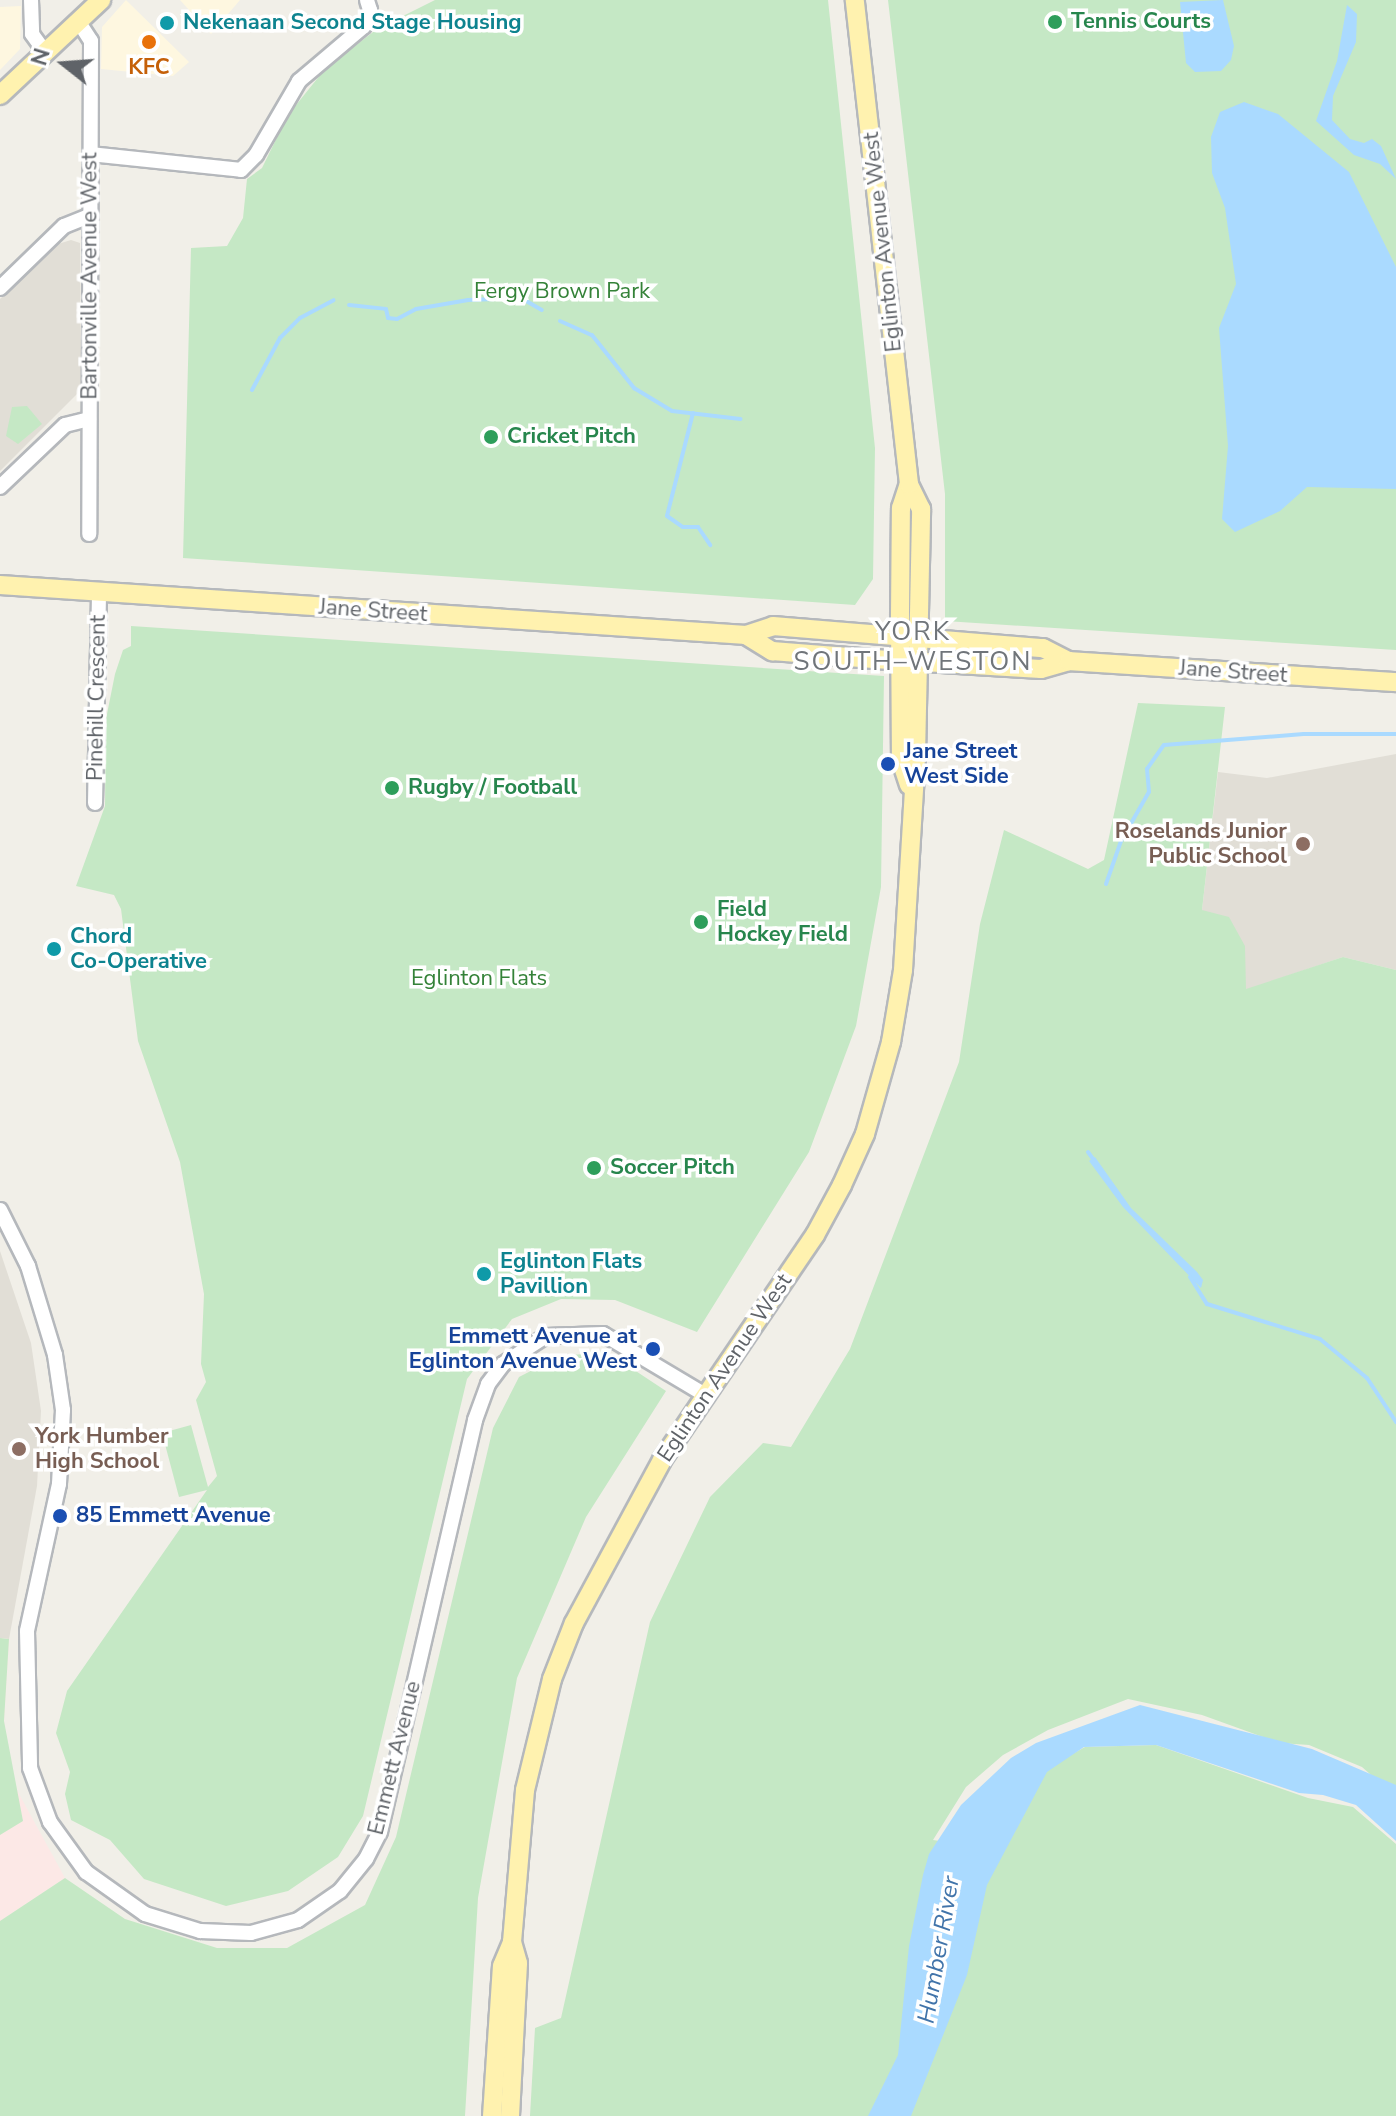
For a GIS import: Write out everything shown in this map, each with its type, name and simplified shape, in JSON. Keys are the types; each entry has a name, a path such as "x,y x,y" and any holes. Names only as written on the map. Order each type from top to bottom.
{"main road":[{"path":"0,95 101,0"},
{"name":"Eglinton Avenue West","path":"855,0 909,484 921,509 920,639 909,661"},
{"name":"Eglinton Avenue West","path":"492,2116 510,1965 525,1790 552,1679 617,1538 662,1460 815,1235 865,1134 880,1092 903,970 910,788 909,661 900,637 901,508 909,484"},
{"name":"Jane Street","path":"0,585 746,635 773,626 1043,648 1069,661"},
{"name":"Jane Street","path":"746,635 772,651 909,661 1041,669 1069,661 1396,682"},
{"name":"Eglinton Avenue West","path":"510,1965 510,2116"}],"street":[{"path":"31,0 32,34 45,52"},
{"path":"90,154 241,170 256,155 299,81 364,26 370,10 367,0"},
{"name":"Bartonville Avenue West","path":"78,21 91,41 89,534"},
{"path":"0,288 64,226 89,216"},
{"path":"0,487 65,425 89,419"},
{"name":"Pinehill Crescent","path":"95,803 99,593"},
{"name":"Emmett Avenue","path":"0,1210 19,1242 44,1317 63,1410 59,1484 27,1631 30,1768 50,1822 86,1872 145,1914 200,1931 251,1933 298,1920 340,1891 366,1859 380,1832 475,1420 488,1384 503,1364 546,1336 581,1331 618,1340 707,1396"}],"shaded area":[{"path":"126,0 189,62 173,76 101,69 102,27"},
{"path":"180,0 240,0 211,34"},
{"path":"21,6 20,49 0,70 0,7"},
{"path":"71,240 80,243 81,390 0,471 0,299 58,244"},
{"name":"Roselands Junior Public School","path":"1396,754 1396,970 1343,957 1246,990 1202,910 1218,772 1267,778"},
{"name":"York Humber High School","path":"0,1251 31,1343 41,1411 37,1486 9,1639 0,1638"},
{"path":"0,1638 9,1639 4,1721 12,1781 65,1878 0,1921"}],"green space":[{"name":"Fergy Brown Park","path":"435,0 828,0 875,448 873,579 855,605 183,558 191,248 227,246 243,218 247,179 262,168 288,115 325,69 377,29"},
{"path":"888,0 1396,0 1396,650 945,621 945,494"},
{"path":"27,406 42,424 18,444 6,436 12,407"},
{"name":"Eglinton Flats","path":"131,626 884,676 881,887 856,1026 809,1152 697,1332 615,1300 561,1299 512,1319 467,1379 363,1816 338,1857 288,1891 226,1906 144,1879 110,1840 71,1820 65,1794 70,1772 56,1733 67,1691 207,1490 179,1497 162,1433 191,1425 208,1487 217,1476 196,1400 206,1382 201,1364 204,1294 180,1162 138,1041 121,909 114,895 76,886 105,806 106,719 123,650 131,646"},
{"path":"1138,703 1225,707 1202,910 1229,917 1245,946 1246,989 1343,957 1396,970 1396,1797 1362,1767 1309,1745 1280,1743 1202,1715 1128,1699 1048,1730 1003,1755 966,1787 933,1840 995,1849 1045,1769 1085,1747 1156,1745 1308,1798 1353,1807 1396,1844 1396,2116 530,2116 535,2028 561,2018 650,1622 710,1497 763,1443 791,1447 850,1349 959,1062 980,924 1004,830 1088,869 1104,860"},
{"path":"607,1352 666,1391 586,1517 517,1678 478,1898 465,2116 0,2116 0,1921 65,1878 125,1919 217,1948 287,1948 365,1905 396,1837 493,1428 519,1377 560,1356"},
{"path":"0,1638 9,1639 4,1721 23,1821 0,1835"}],"water":[{"path":"1223,0 1234,46 1231,60 1221,71 1195,72 1186,63 1180,2"},
{"path":"1347,5 1357,14 1356,42 1333,96 1332,120 1350,139 1364,143 1372,139 1381,146 1396,179 1380,164 1354,155 1316,121 1337,61"},
{"path":"1244,102 1278,114 1349,172 1396,267 1396,489 1307,487 1280,511 1235,532 1222,519 1228,446 1219,328 1236,284 1225,208 1212,173 1211,137 1220,112"},
{"path":"1095,1157 1131,1208 1197,1272 1203,1280 1201,1288 1123,1207 1089,1161"},
{"name":"Humber River","path":"1140,1705 1312,1749 1396,1785 1396,1841 1356,1805 1323,1795 1299,1793 1156,1745 1084,1747 1047,1772 987,1885 967,1975 911,2116 868,2116 898,2055 909,1946 929,1854 961,1805 1011,1758 1036,1743"}],"waterway":[{"path":"349,305 386,309 388,318 397,319 416,309 468,300 521,298 542,310"},
{"path":"252,390 280,338 300,318 334,300"},
{"path":"560,321 592,335 634,388 672,411 741,419"},
{"path":"693,413 667,516 683,527 698,527 710,545"},
{"path":"1106,884 1121,841 1149,792 1147,769 1164,745 1304,734 1396,734"},
{"path":"1088,1152 1096,1163"},
{"path":"1190,1277 1207,1304 1320,1339 1367,1378 1396,1422"}],"place":[{"name":"Tennis Courts","path":"1055,22"},
{"name":"Nekenaan Second Stage Housing","path":"167,23"},
{"name":"KFC","path":"149,42"},
{"name":"Cricket Pitch","path":"491,437"},
{"name":"Jane Street West Side","path":"888,764"},
{"name":"Rugby / Football","path":"392,788"},
{"name":"Roselands Junior Public School","path":"1303,844"},
{"name":"Field Hockey Field","path":"701,922"},
{"name":"Chord Co-Operative","path":"54,949"},
{"name":"Soccer Pitch","path":"594,1168"},
{"name":"Eglinton Flats Pavillion","path":"484,1274"},
{"name":"Emmett Avenue at Eglinton Avenue West","path":"653,1349"},
{"name":"York Humber High School","path":"19,1449"},
{"name":"85 Emmett Avenue","path":"60,1516"}],"district":[{"name":"YORK SOUTH–WESTON","path":"913,647"}]}
